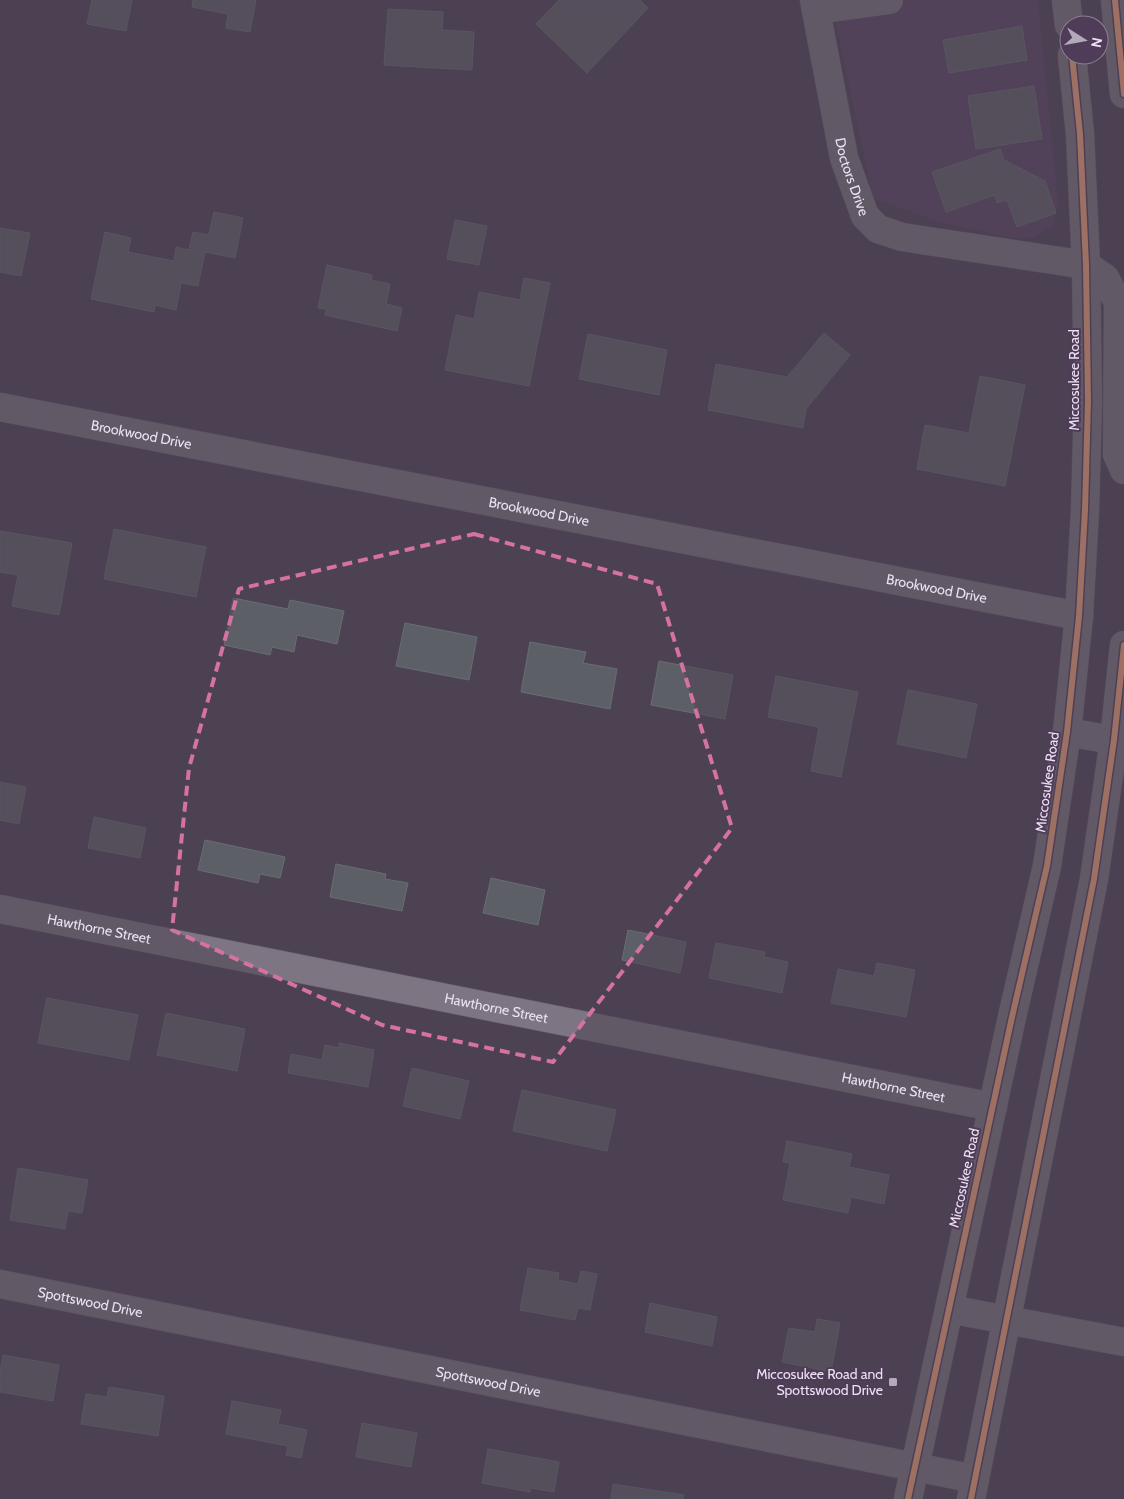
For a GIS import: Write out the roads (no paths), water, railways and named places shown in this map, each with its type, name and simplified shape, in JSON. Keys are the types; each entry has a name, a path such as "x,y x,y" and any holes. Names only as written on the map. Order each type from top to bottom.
{"street":[{"path":"815,5 889,0"},
{"path":"1066,0 1068,15"},
{"path":"1115,0 1124,94"},
{"name":"Doctors Drive","path":"815,5 844,158 864,216 878,229 902,237 1086,266"},
{"name":"Miccosukee Road","path":"908,1499 1047,866 1067,732 1079,616 1085,510 1088,401 1086,266 1080,134 1073,65"},
{"path":"1086,266 1105,278 1118,302 1117,454 1124,470"},
{"name":"Brookwood Drive","path":"0,407 1079,616"},
{"path":"973,1489 1094,879 1119,741 1124,646"},
{"path":"1067,732 1119,741"},
{"name":"Hawthorne Street","path":"0,909 993,1106"},
{"name":"Spottswood Drive","path":"0,1284 914,1466 973,1489"},
{"path":"949,1309 1124,1342"}],"place":[{"name":"Miccosukee Road and Spottswood Drive","path":"893,1382"}]}
